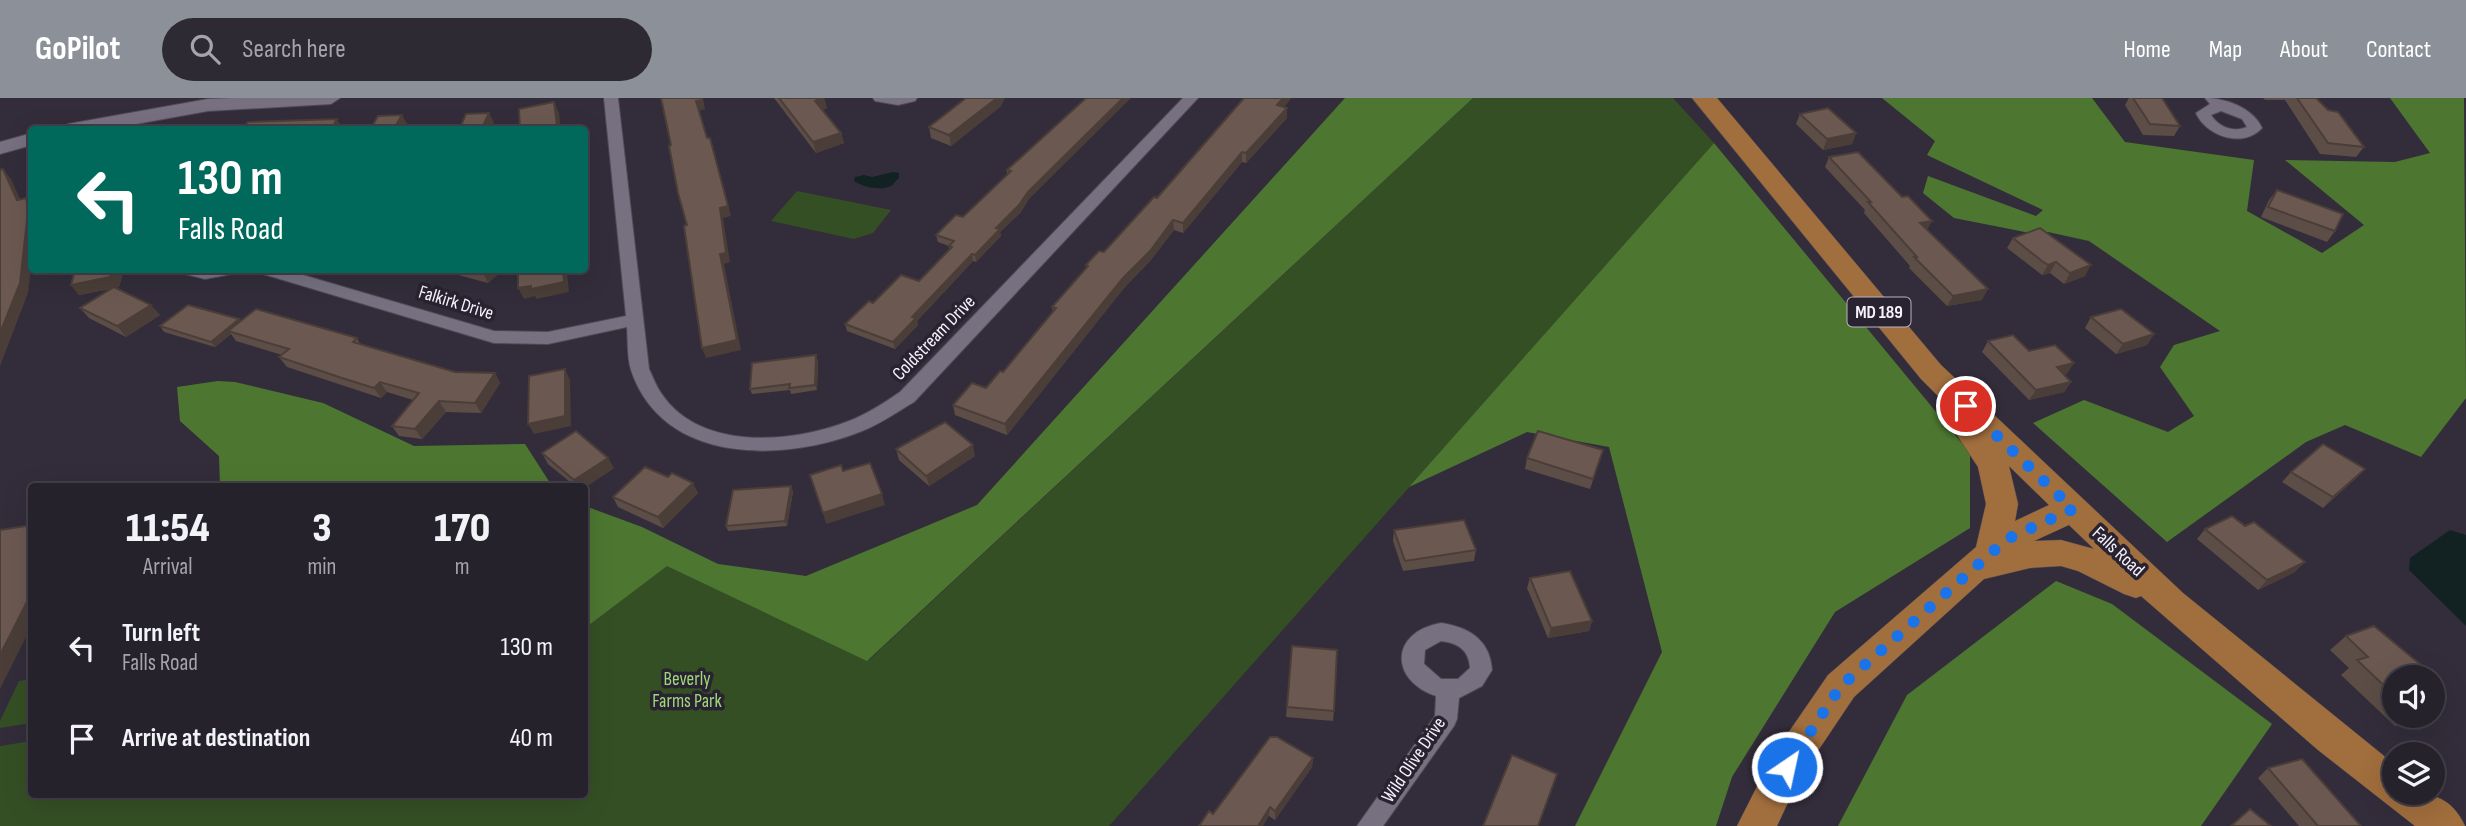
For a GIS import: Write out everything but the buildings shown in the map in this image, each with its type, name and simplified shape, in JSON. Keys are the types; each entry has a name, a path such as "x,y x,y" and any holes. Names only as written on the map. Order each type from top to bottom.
{"main road":[{"name":"Falls Road","path":"1704,98 1931,372 2171,603 2382,777"},
{"path":"1931,372 1993,465 2002,505 1983,561"},
{"path":"1757,826 1787,767 1841,686 2007,539 2073,509"},
{"path":"1983,561 2060,553 2098,565 2171,603"},
{"path":"2418,805 2445,826"}],"street":[{"path":"90,126 208,105 331,98"},
{"name":"Coldstream Drive","path":"611,98 639,369 645,387 668,416 694,431 720,439 761,445 811,439 856,426 907,397 1191,98"},
{"path":"880,98 890,101 911,98"},
{"path":"0,148 28,140"},
{"name":"Falkirk Drive","path":"279,273 494,337 548,338 634,320"},
{"name":"Wild Olive Drive","path":"1369,826 1446,719 1448,690"}],"green space":[{"path":"1345,98 1473,98 867,661 667,566 588,626 588,507 642,527 718,564 806,576 977,505"},
{"name":"Beverly Farms Park","path":"1473,98 1673,98 1714,143 1109,826 0,826 0,746 28,741 28,798 588,798 588,527 869,660"},
{"path":"1882,98 2092,98 2125,142 2254,160 2247,211 2322,253 2364,225 2285,160 2395,162 2430,153 2390,98 2464,98 2466,398 2421,457 2345,425 2306,442 2167,542 2033,423 2084,400 2168,432 2194,416 2160,367 2174,345 2220,331 2089,241 1954,218 1923,193 1928,176 2036,216 2043,210 1927,155 1935,141"},
{"path":"1714,143 1970,453 1970,528 1835,612 1732,777 1716,826 1575,826 1662,652 1609,447 1527,432 1409,487"},
{"path":"797,191 891,210 873,233 854,239 771,221"},
{"path":"218,381 235,382 323,403 414,446 525,444 550,483 220,483 219,456 180,421 177,387"},
{"path":"2056,581 2112,604 2272,724 2201,826 1838,826 1907,695"},
{"path":"28,680 28,723 0,728 0,721 19,681"}],"shaded area":[{"path":"899,173 899,178 887,187 872,188 854,181 855,177 872,177"},
{"path":"2450,530 2466,535 2466,626 2409,570 2410,558"}],"route":[{"path":"1787,767 1841,686 2007,539 2073,509 1966,406"}]}
